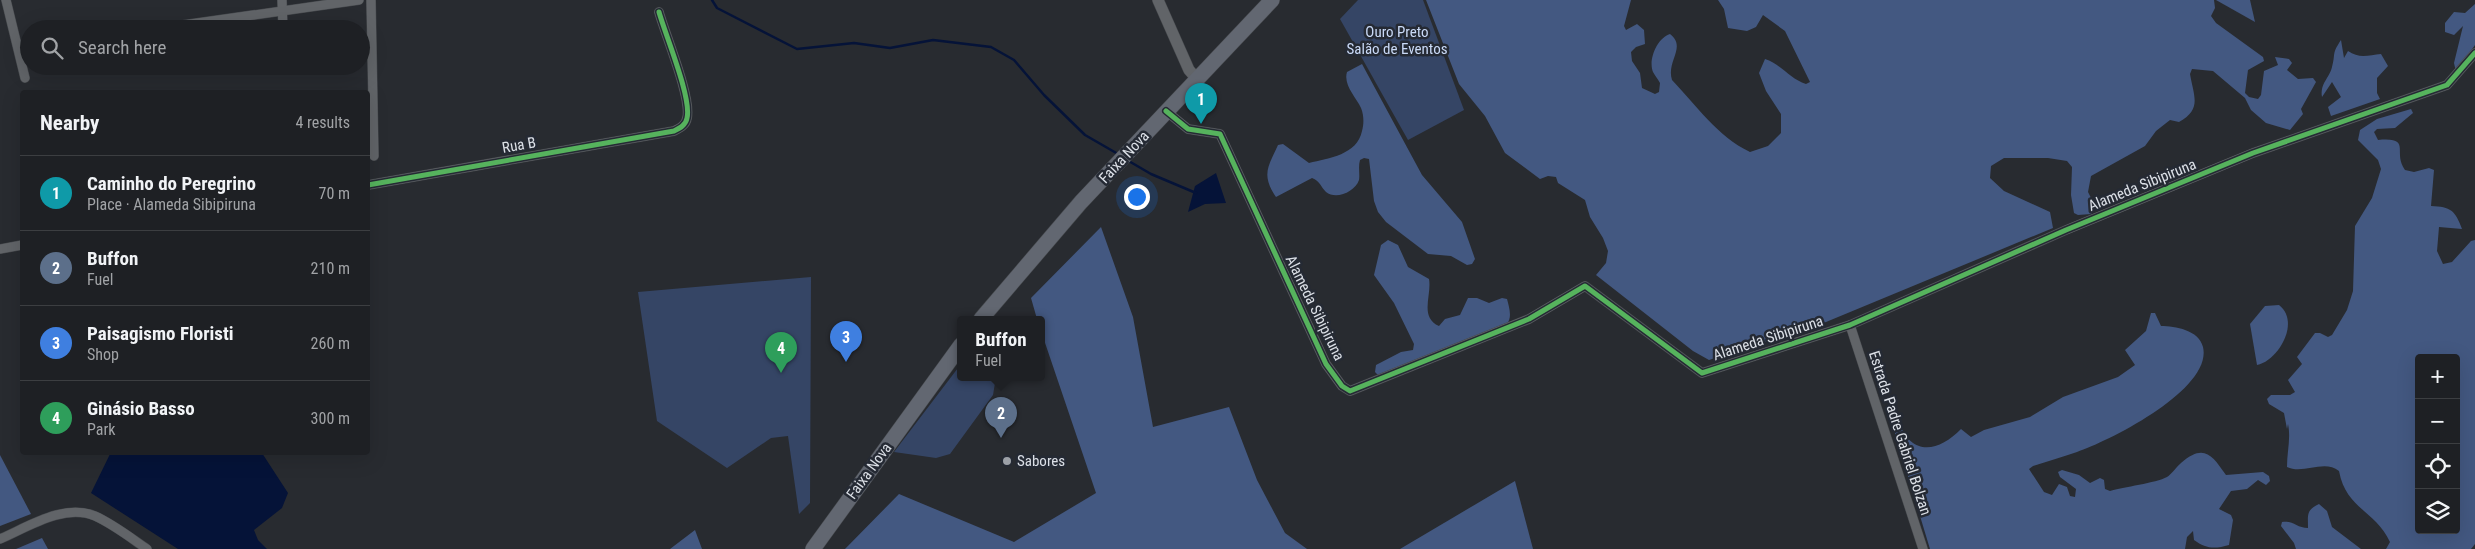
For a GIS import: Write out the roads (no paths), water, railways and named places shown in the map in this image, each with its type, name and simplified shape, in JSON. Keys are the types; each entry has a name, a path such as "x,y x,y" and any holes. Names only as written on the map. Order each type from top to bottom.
{"highway":[{"name":"Faixa Nova","path":"984,316 1070,215 1272,0"},
{"name":"Faixa Nova","path":"813,549 957,351"}],"street":[{"path":"6,0 20,54"},
{"path":"282,0 283,20"},
{"path":"215,20 359,0"},
{"path":"371,0 374,156"},
{"path":"1158,0 1189,70 1197,79"},
{"name":"Rua B","path":"370,184 674,131 684,126 688,115 678,71 659,12"},
{"name":"Alameda Sibipiruna","path":"1166,111 1188,129 1220,134 1326,364 1346,390 1350,391 1529,319 1585,286 1702,373 1850,324 2066,230 2253,153 2447,85 2461,72 2475,53"},
{"path":"0,249 20,245"},
{"name":"Estrada Padre Gabriel Bolzan","path":"1850,324 1924,549"},
{"path":"0,538 51,516 81,514 93,515 103,520 147,549"}],"waterway":[{"path":"712,0 717,8 797,49 854,43 890,48 933,40 991,47 1014,60 1044,95 1085,135 1118,154"},
{"path":"1127,160 1151,174 1196,193"}],"place":[{"name":"Caminho do Peregrino","path":"1201,124"},
{"name":"Paisagismo Floristi","path":"846,362"},
{"name":"Ginásio Basso","path":"781,373"},
{"name":"Buffon","path":"1001,438"},
{"name":"Sabores","path":"1007,461"}],"park label":[{"name":"Ouro Preto Salão de Eventos","path":"1397,40"}]}
